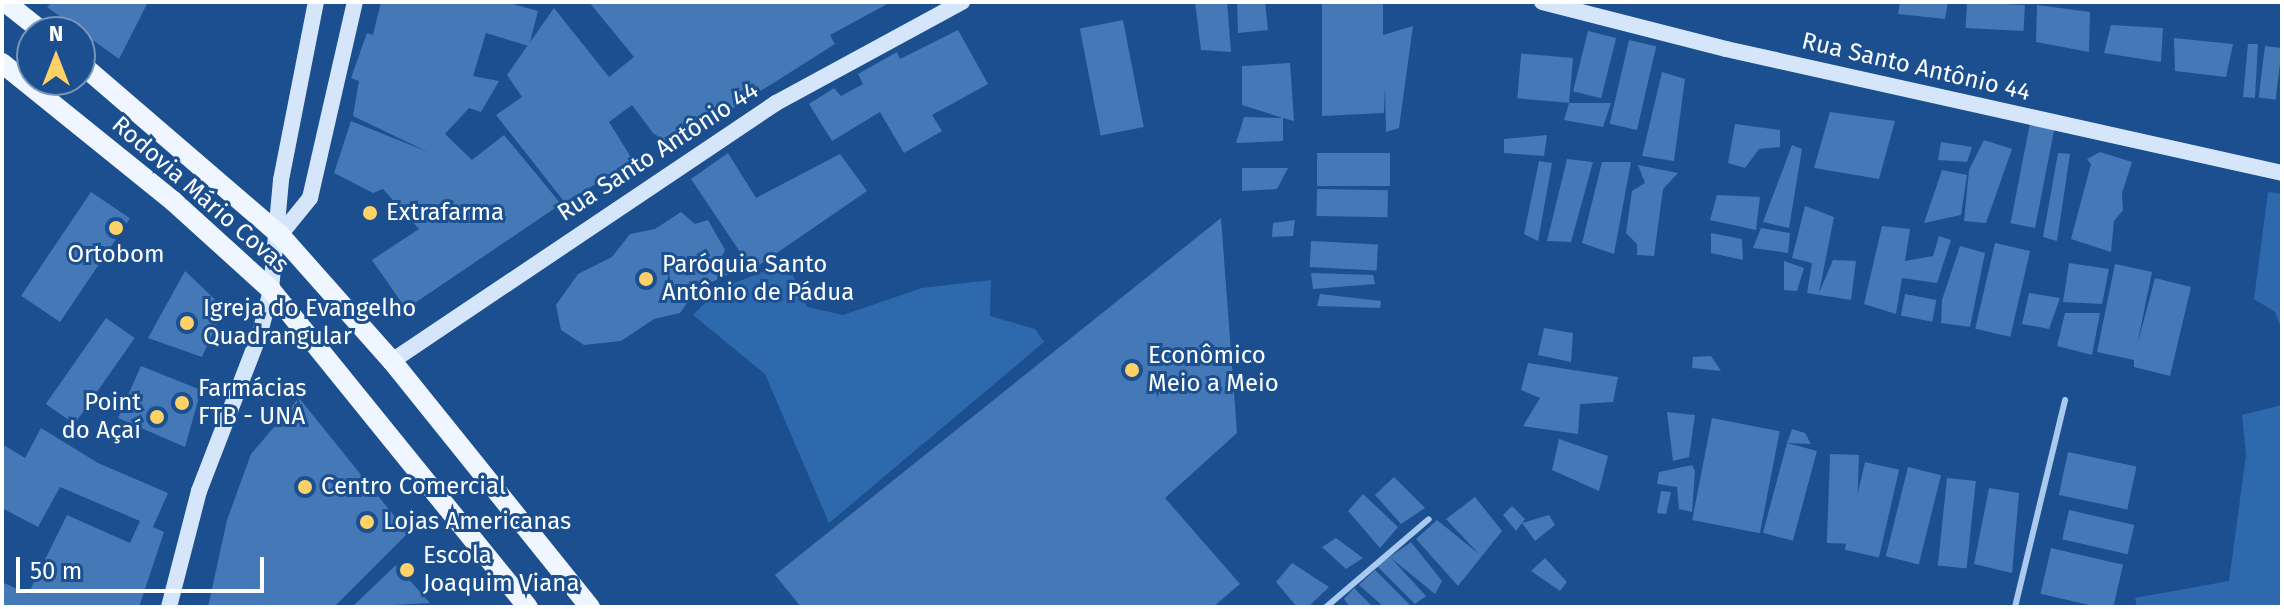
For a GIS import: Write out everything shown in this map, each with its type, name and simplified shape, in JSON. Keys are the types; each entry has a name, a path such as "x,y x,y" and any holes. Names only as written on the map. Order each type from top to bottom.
{"main road":[{"path":"5,2 23,16"},
{"name":"Rodovia Mário Covas","path":"2,63 173,201 271,290 528,607"},
{"name":"Rodovia Mário Covas","path":"96,77 280,235 392,361 590,607"}],"street":[{"path":"169,607 199,491 260,333 271,290 280,235 281,180 316,2"},
{"path":"280,235 310,198 355,2"},
{"name":"Rua Santo Antônio 44","path":"392,361 776,103 962,2"},
{"name":"Rua Santo Antônio 44","path":"1542,2 1726,49 2282,173"}],"lane":[{"path":"2015,607 2065,400"},
{"path":"1326,607 1429,519"}],"shaded area":[{"path":"2268,192 2282,194 2282,330 2275,312 2254,299"},
{"path":"787,262 807,307 843,315 922,288 991,280 990,316 1035,329 1044,342 829,523 765,374 693,315 719,289"},
{"path":"2282,405 2282,607 2137,607 2135,598 2229,581 2246,455 2242,415"}],"building":[{"path":"52,2 148,2 119,59 96,42 96,16 59,16 47,7"},
{"path":"381,2 505,2 538,11 529,46 486,33 473,76 499,81 481,112 469,108 445,134 472,160 504,135 561,204 406,309 372,260 419,229 383,189 373,193 334,173 351,121 428,152 353,116 359,81 351,78 367,33 373,35"},
{"path":"589,2 891,2 830,35 835,44 775,82 696,131 690,125 662,145 632,105 609,122 632,159 566,204 496,115 522,97 507,75 554,8 609,77 634,57"},
{"path":"1195,2 1227,2 1231,52 1201,50"},
{"path":"1237,2 1265,2 1268,30 1238,33"},
{"path":"1322,2 1383,2 1383,35 1413,26 1399,128 1386,132 1385,86 1384,113 1322,116"},
{"path":"1900,2 1948,2 1945,19 1898,14"},
{"path":"1967,2 2025,5 2024,31 1966,28"},
{"path":"2037,5 2090,12 2089,52 2036,42"},
{"path":"1123,20 1144,127 1101,135 1080,28"},
{"path":"2111,25 2163,28 2161,62 2104,53"},
{"path":"958,30 988,84 932,115 942,131 904,153 880,112 832,141 809,104 834,88 841,96 863,84 858,74 897,52 900,59"},
{"path":"1588,31 1616,38 1601,98 1573,91"},
{"path":"2174,38 2233,44 2226,77 2175,71"},
{"path":"1629,40 1656,46 1637,130 1610,124"},
{"path":"2248,44 2258,44 2255,98 2243,97"},
{"path":"2265,46 2282,48 2276,100 2259,98"},
{"path":"1521,53 1573,58 1569,103 1517,98"},
{"path":"1290,63 1294,121 1242,105 1242,66"},
{"path":"1662,72 1685,79 1674,161 1642,156"},
{"path":"1569,103 1611,103 1603,127 1564,120"},
{"path":"1830,112 1895,121 1879,179 1814,168"},
{"path":"1244,117 1283,118 1283,141 1236,143"},
{"path":"2030,123 2055,128 2035,228 2011,223"},
{"path":"1735,124 1780,130 1780,147 1759,149 1745,168 1728,163"},
{"path":"1547,135 1544,156 1504,153 1504,139"},
{"path":"1984,140 2012,149 1986,223 1964,221 1969,170"},
{"path":"1941,142 1972,147 1967,162 1938,160"},
{"path":"1792,145 1802,149 1789,228 1763,222"},
{"path":"2100,152 2132,162 2122,193 2123,210 2114,221 2111,252 2071,239 2091,164 2087,159"},
{"path":"728,153 756,198 840,154 867,191 752,270 691,179"},
{"path":"1317,153 1390,153 1390,186 1317,186"},
{"path":"2058,153 2070,154 2057,241 2043,237"},
{"path":"1567,159 1593,162 1571,242 1547,241"},
{"path":"1539,161 1552,163 1538,241 1524,234"},
{"path":"1602,162 1631,162 1614,254 1582,243"},
{"path":"1638,165 1678,173 1663,189 1654,256 1637,255 1637,244 1626,233 1632,191 1645,183"},
{"path":"1242,168 1288,168 1277,189 1242,191"},
{"path":"1942,170 1967,175 1961,215 1924,223"},
{"path":"1317,189 1388,190 1388,217 1317,216"},
{"path":"91,192 130,218 60,322 21,296"},
{"path":"1717,195 1760,197 1756,230 1710,220"},
{"path":"1805,206 1834,217 1819,293 1833,260 1856,261 1851,300 1807,293 1812,263 1792,258"},
{"name":"Paróquia Santo Antônio de Pádua","path":"681,212 695,224 708,220 725,250 719,262 729,274 697,289 680,313 654,319 621,341 584,345 561,330 556,305 578,274 612,257 630,234 655,229"},
{"name":"Econômico Meio a Meio","path":"1221,218 1237,433 1165,498 1240,584 1213,607 801,607 775,575"},
{"path":"1295,220 1293,236 1272,237 1273,223"},
{"path":"1882,226 1910,229 1905,261 1933,256 1939,236 1951,240 1937,283 1902,278 1896,314 1864,304"},
{"path":"1761,228 1790,233 1788,253 1753,248"},
{"path":"1711,233 1742,239 1743,260 1711,253"},
{"path":"1311,241 1378,245 1377,270 1310,267"},
{"path":"1995,243 2030,251 2010,337 1975,329"},
{"path":"1960,246 1985,253 1970,327 1941,323 1942,300"},
{"path":"1784,261 1804,268 1797,291 1784,290"},
{"path":"2069,263 2109,269 2102,304 2063,302"},
{"path":"2115,264 2152,272 2137,346 2155,278 2191,287 2170,376 2134,367 2134,360 2097,352"},
{"name":"Igreja do Evangelho Quadrangular","path":"185,271 224,308 202,357 148,338"},
{"path":"1311,273 1373,275 1375,284 1313,289"},
{"path":"2029,293 2060,298 2049,329 2022,324"},
{"path":"1320,294 1381,301 1380,308 1317,306"},
{"path":"1905,294 1936,300 1932,322 1901,316"},
{"path":"2065,313 2100,313 2092,355 2057,346"},
{"path":"106,318 135,338 74,424 46,404"},
{"path":"1544,328 1573,333 1571,362 1538,355"},
{"path":"1711,356 1721,371 1692,368 1693,357"},
{"path":"1528,363 1618,377 1613,402 1580,404 1578,434 1523,426 1540,398 1521,390"},
{"path":"141,366 201,390 185,447 118,418"},
{"name":"Centro Comercial","path":"299,398 408,533 334,607 208,607 227,520 251,454"},
{"path":"1667,412 1695,415 1689,457 1673,461"},
{"path":"1712,418 1780,431 1760,533 1692,520"},
{"path":"41,428 98,463 168,493 153,527 164,532 139,607 2,607 2,582 28,594 67,515 130,543 140,521 60,487 38,527 2,508 2,444 25,458"},
{"path":"1792,429 1805,433 1811,444 1787,443"},
{"path":"1559,439 1608,456 1599,491 1552,470"},
{"path":"1787,443 1817,451 1793,541 1763,533"},
{"path":"2068,452 2136,467 2127,510 2059,495"},
{"path":"1830,454 1859,455 1856,544 1827,543"},
{"path":"1865,462 1899,470 1879,558 1845,550"},
{"path":"1692,465 1695,471 1692,512 1679,509 1677,487 1657,484 1659,472"},
{"path":"1908,467 1941,475 1919,564 1886,556"},
{"path":"1394,477 1425,508 1401,524 1375,495"},
{"path":"1947,478 1976,481 1967,569 1938,566"},
{"path":"1989,488 2019,493 2012,573 1974,564"},
{"path":"1661,491 1671,492 1666,514 1657,513"},
{"path":"1363,494 1398,527 1380,548 1348,511"},
{"path":"1475,497 1502,531 1458,586 1416,539 1437,520 1479,554 1446,519"},
{"path":"1512,506 1525,519 1516,531 1503,515"},
{"path":"2069,510 2134,525 2128,554 2062,539"},
{"path":"1549,515 1555,525 1535,541 1522,523"},
{"path":"1336,538 1363,558 1346,569 1322,547"},
{"path":"1411,542 1442,581 1435,594 1391,558 1426,596 1415,604 1377,566"},
{"path":"2051,548 2123,565 2113,607 2098,607 2040,594"},
{"path":"1545,558 1567,582 1560,591 1531,571"},
{"path":"1292,563 1329,587 1308,607 1297,607 1276,582"},
{"path":"396,565 430,603 352,607"},
{"path":"1375,570 1412,607 1384,607 1359,585"},
{"path":"1354,588 1373,607 1350,607 1344,599"}],"place":[{"name":"Extrafarma","path":"370,213"},
{"name":"Ortobom","path":"116,228"},
{"name":"Paróquia Santo Antônio de Pádua","path":"646,279"},
{"name":"Igreja do Evangelho Quadrangular","path":"187,323"},
{"name":"Econômico Meio a Meio","path":"1132,370"},
{"name":"Farmácias FTB - UNA","path":"182,403"},
{"name":"Point do Açaí","path":"157,417"},
{"name":"Centro Comercial","path":"305,487"},
{"name":"Lojas Americanas","path":"367,522"},
{"name":"Escola Joaquim Viana","path":"407,570"}]}
